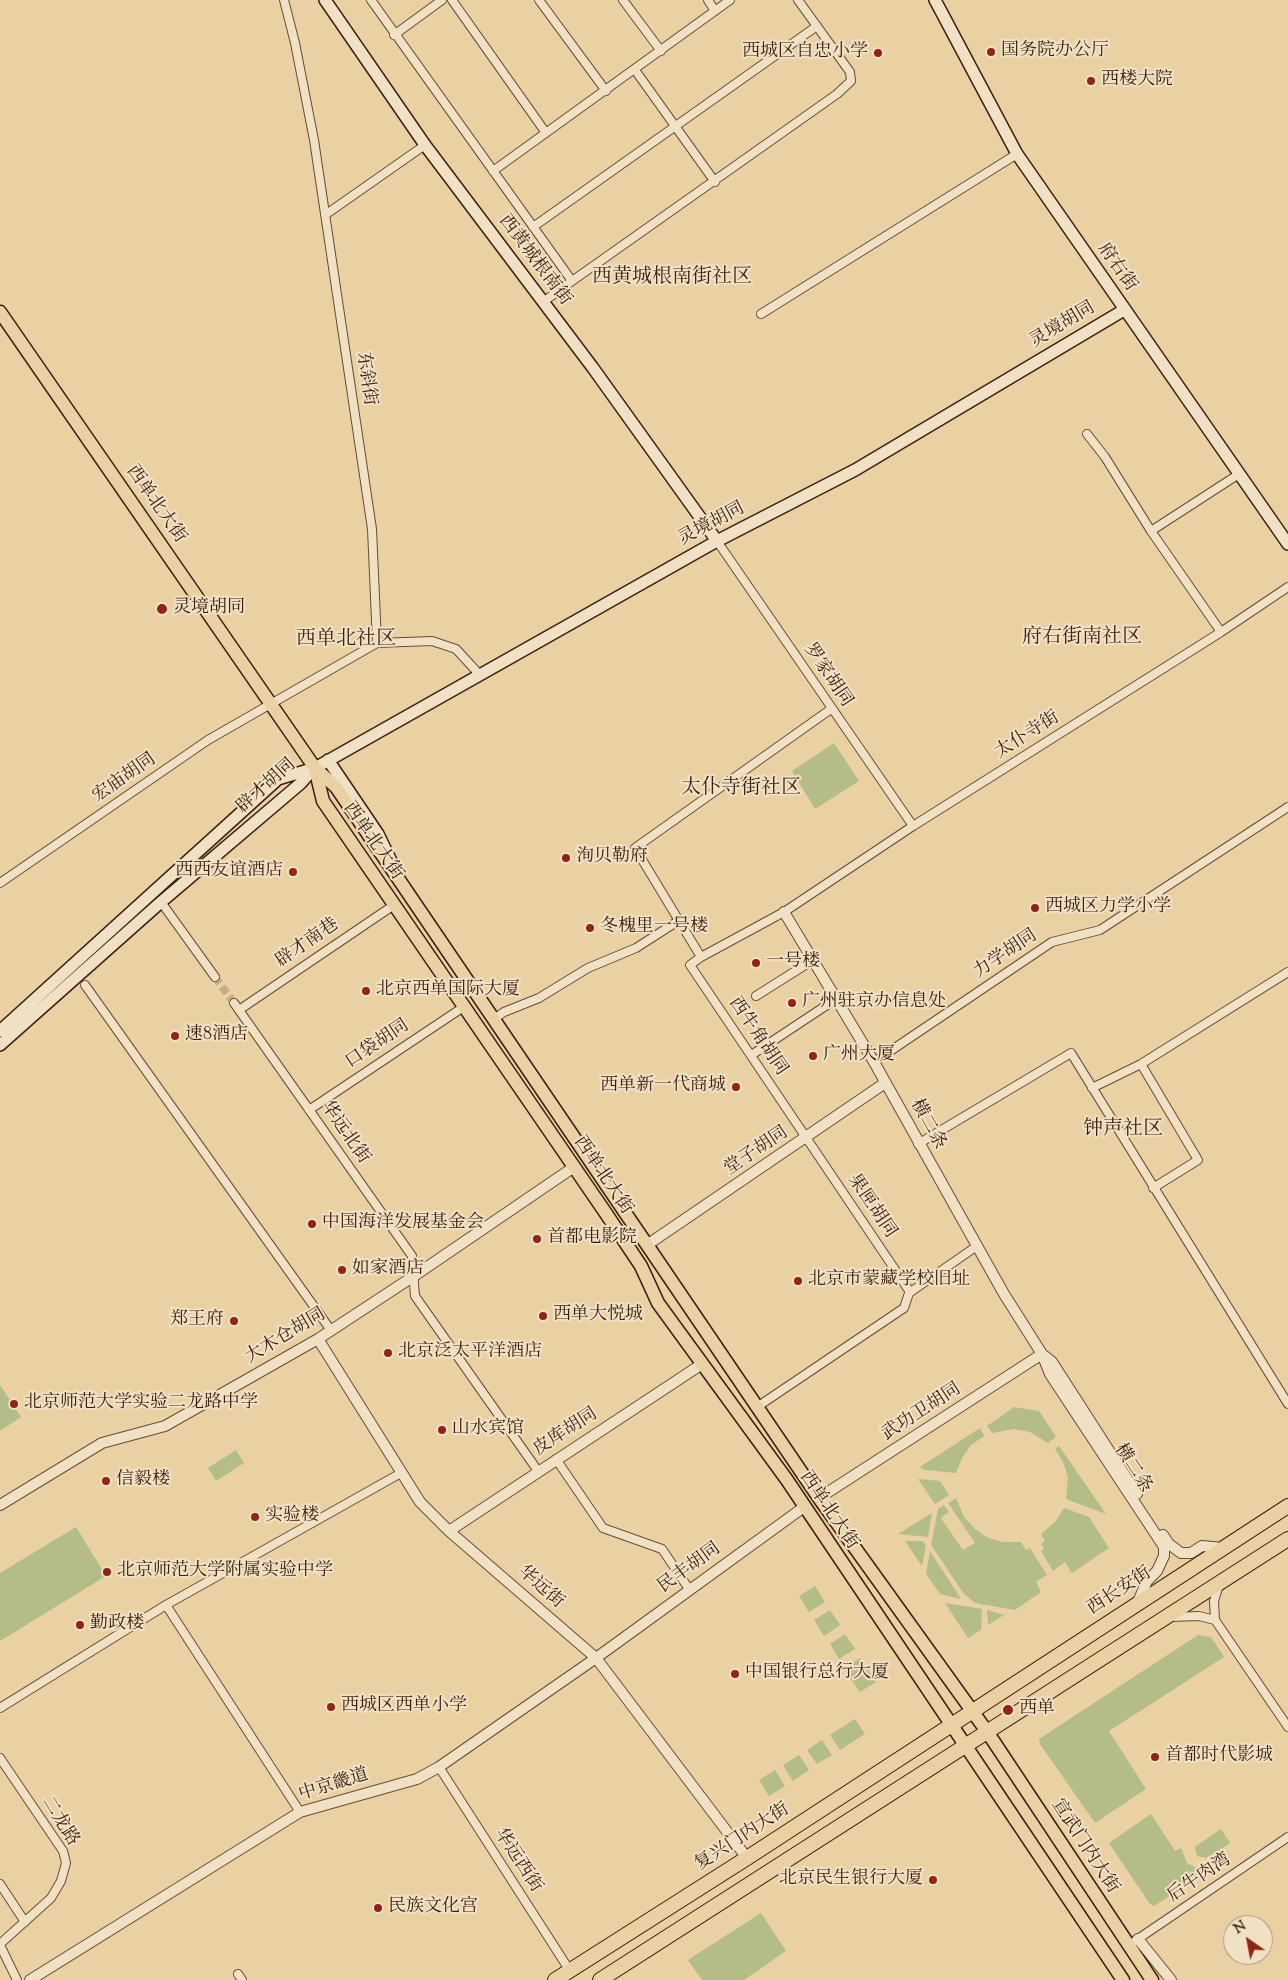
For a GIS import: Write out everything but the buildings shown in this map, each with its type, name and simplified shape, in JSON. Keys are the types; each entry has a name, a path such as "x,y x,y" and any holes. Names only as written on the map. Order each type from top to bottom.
{"highway":[{"name":"西长安街","path":"950,1726 1288,1506"},
{"path":"600,1980 965,1748 1288,1539"},
{"name":"复兴门内大街","path":"555,1980 950,1726"}],"main road":[{"name":"府右街","path":"935,0 1017,154 1124,310 1165,364 1288,544"},
{"name":"西黄城根南街","path":"327,1 425,144 717,541"},
{"name":"灵境胡同","path":"314,768 717,541 855,470 1124,310"},
{"name":"西单北大街","path":"0,312 314,768 336,787 819,1498 988,1733"},
{"path":"328,760 378,834 401,883"},
{"name":"西单北大街","path":"314,768 322,801 465,1006 642,1266 658,1303 804,1507 965,1748"},
{"name":"辟才胡同","path":"0,1045 161,902 301,783 314,768"},
{"name":"辟才胡同","path":"0,1031 278,779 314,768"},
{"name":"宣武门内大街","path":"988,1733 1133,1942 1152,1980"},
{"path":"965,1748 1123,1980"}],"street":[{"name":"东斜街","path":"284,0 295,43 314,140 372,528 377,643"},
{"path":"371,0 572,281"},
{"path":"394,34 442,0"},
{"path":"452,0 546,133"},
{"path":"539,0 606,92"},
{"path":"623,0 661,51"},
{"path":"708,0 716,10"},
{"path":"493,171 606,92 730,0"},
{"path":"543,302 715,182 837,94 850,81 850,72 798,0"},
{"path":"533,227 817,26"},
{"path":"635,70 715,182"},
{"path":"325,215 425,144"},
{"path":"761,314 1017,154"},
{"path":"1087,434 1105,456 1151,531 1221,632"},
{"path":"1151,531 1239,474"},
{"name":"罗家胡同","path":"717,541 830,709 913,826"},
{"name":"太仆寺街","path":"701,957 784,912 913,826 1221,632 1288,587"},
{"path":"270,704 377,643 432,641 456,649 480,674"},
{"name":"宏庙胡同","path":"0,883 208,740 270,704"},
{"path":"701,957 635,848 830,709"},
{"name":"力学胡同","path":"874,1062 1052,942 1100,930 1287,811"},
{"path":"161,902 215,976"},
{"name":"辟才南巷","path":"237,1006 394,905"},
{"name":"横二条","path":"784,912 874,1062 918,1144 1042,1354 1050,1374 1164,1548 1164,1556 1157,1571 1147,1581 1138,1602"},
{"path":"494,1019 504,1012 539,998 588,968 636,948 678,921"},
{"name":"西牛角胡同","path":"701,957 690,965 807,1138"},
{"path":"756,996 813,960"},
{"path":"1092,1088 1141,1064 1288,972"},
{"path":"85,985 330,1329"},
{"path":"753,1054 836,999"},
{"name":"华远北街","path":"237,1006 412,1256 415,1296 538,1471"},
{"name":"口袋胡同","path":"309,1110 465,1006"},
{"path":"918,1144 1071,1053 1288,1404"},
{"path":"1141,1064 1198,1160 1153,1188"},
{"name":"堂子胡同","path":"647,1246 885,1083"},
{"name":"果匣胡同","path":"807,1138 910,1292"},
{"name":"大木仓胡同","path":"0,1505 102,1443 165,1426 318,1339 330,1329 414,1276 574,1167"},
{"path":"757,1407 904,1308 910,1292 977,1246"},
{"name":"华远街","path":"318,1339 420,1502 449,1531 596,1658 747,1858"},
{"name":"横二条","path":"1042,1354 1052,1362 1169,1544 1181,1553 1190,1553 1202,1546 1223,1548"},
{"name":"武功卫胡同","path":"819,1498 1042,1354"},
{"name":"皮库胡同","path":"449,1531 702,1364"},
{"path":"556,1459 603,1528 662,1549 690,1589"},
{"path":"0,1708 166,1605 401,1473"},
{"name":"民丰胡同","path":"596,1658 804,1507"},
{"path":"1220,1582 1214,1601 1215,1620 1288,1727"},
{"path":"166,1605 300,1812"},
{"path":"1168,1617 1200,1616 1215,1620"},
{"name":"中京畿道","path":"30,1980 300,1812 417,1779 439,1767 596,1658"},
{"name":"二龙路","path":"0,1758 63,1851 66,1863 61,1881 51,1898 0,1944"},
{"name":"华远西街","path":"439,1767 570,1971"},
{"name":"后牛肉湾","path":"1133,1942 1288,1838"},
{"path":"0,1884 25,1922"},
{"path":"1133,1942 1171,1980"},
{"path":"0,1944 16,1980"}],"green space":[{"path":"834,743 859,781 815,809 792,771"},
{"path":"0,1385 21,1417 0,1431"},
{"path":"1014,1407 1039,1411 1056,1437 1048,1443 1030,1432 1014,1429 992,1433 987,1426"},
{"path":"980,1428 984,1436 971,1445 962,1458 956,1473 925,1470 920,1467"},
{"path":"1059,1446 1106,1514 1066,1499 1068,1477 1063,1462 1055,1449"},
{"path":"236,1450 244,1463 216,1481 208,1468"},
{"path":"918,1479 940,1481 949,1495 935,1504"},
{"path":"956,1498 964,1517 975,1529 988,1538 1003,1542 1021,1542 1026,1550 1030,1548 1047,1575 1036,1582 1041,1592 1015,1610 975,1603 964,1594 931,1545 938,1509 944,1505 949,1512 941,1518 963,1550 975,1543 948,1503"},
{"path":"1064,1508 1089,1517 1109,1548 1072,1573 1065,1562 1053,1571 1041,1551 1044,1549 1041,1544 1045,1541 1041,1534 1055,1522"},
{"path":"932,1513 928,1537 898,1534"},
{"path":"76,1527 106,1576 0,1641 0,1573"},
{"path":"905,1541 922,1541 926,1545 922,1566"},
{"path":"930,1551 961,1599 940,1594 926,1574"},
{"path":"815,1586 825,1602 809,1612 799,1596"},
{"path":"945,1603 982,1609 981,1630 968,1638"},
{"path":"830,1610 840,1625 824,1636 814,1620"},
{"path":"987,1610 1004,1615 988,1625"},
{"path":"845,1634 855,1649 839,1659 830,1644"},
{"path":"1198,1635 1211,1637 1224,1657 1109,1731 1146,1789 1095,1823 1040,1744 1039,1739"},
{"path":"860,1658 876,1682 860,1692 844,1669"},
{"path":"855,1719 865,1734 840,1750 830,1735"},
{"path":"822,1740 832,1755 817,1764 807,1750"},
{"path":"799,1755 809,1770 793,1781 783,1765"},
{"path":"775,1770 785,1786 769,1796 759,1780"},
{"path":"1151,1814 1175,1851 1181,1848 1187,1863 1201,1870 1210,1870 1154,1906 1150,1904 1109,1843"},
{"path":"1221,1829 1230,1843 1206,1858 1197,1856 1195,1847"},
{"path":"761,1913 786,1951 744,1980 702,1980 688,1960"}],"tunnel":[{"path":"215,977 234,1003"}],"place":[{"name":"国务院办公厅","path":"991,52"},
{"name":"西城区自忠小学","path":"878,53"},
{"name":"西楼大院","path":"1091,81"},
{"name":"灵境胡同","path":"162,609"},
{"name":"洵贝勒府","path":"566,858"},
{"name":"西西友谊酒店","path":"293,872"},
{"name":"西城区力学小学","path":"1035,908"},
{"name":"冬槐里一号楼","path":"590,928"},
{"name":"一号楼","path":"756,963"},
{"name":"北京西单国际大厦","path":"366,991"},
{"name":"广州驻京办信息处","path":"792,1003"},
{"name":"速8酒店","path":"175,1036"},
{"name":"广州大厦","path":"813,1056"},
{"name":"西单新一代商城","path":"736,1087"},
{"name":"中国海洋发展基金会","path":"312,1224"},
{"name":"首都电影院","path":"537,1239"},
{"name":"如家酒店","path":"342,1270"},
{"name":"北京市蒙藏学校旧址","path":"798,1281"},
{"name":"西单大悦城","path":"543,1316"},
{"name":"郑王府","path":"234,1321"},
{"name":"北京泛太平洋酒店","path":"388,1353"},
{"name":"北京师范大学实验二龙路中学","path":"14,1404"},
{"name":"山水宾馆","path":"442,1430"},
{"name":"信毅楼","path":"106,1481"},
{"name":"实验楼","path":"255,1517"},
{"name":"北京师范大学附属实验中学","path":"107,1572"},
{"name":"勤政楼","path":"80,1625"},
{"name":"中国银行总行大厦","path":"735,1674"},
{"name":"西城区西单小学","path":"331,1707"},
{"name":"西单","path":"1008,1710"},
{"name":"首都时代影城","path":"1155,1757"},
{"name":"北京民生银行大厦","path":"933,1880"},
{"name":"民族文化宫","path":"378,1908"}],"district":[{"name":"西黄城根南街社区","path":"672,279"},
{"name":"府右街南社区","path":"1082,639"},
{"name":"西单北社区","path":"346,641"},
{"name":"太仆寺街社区","path":"741,790"},
{"name":"钟声社区","path":"1123,1131"}]}
